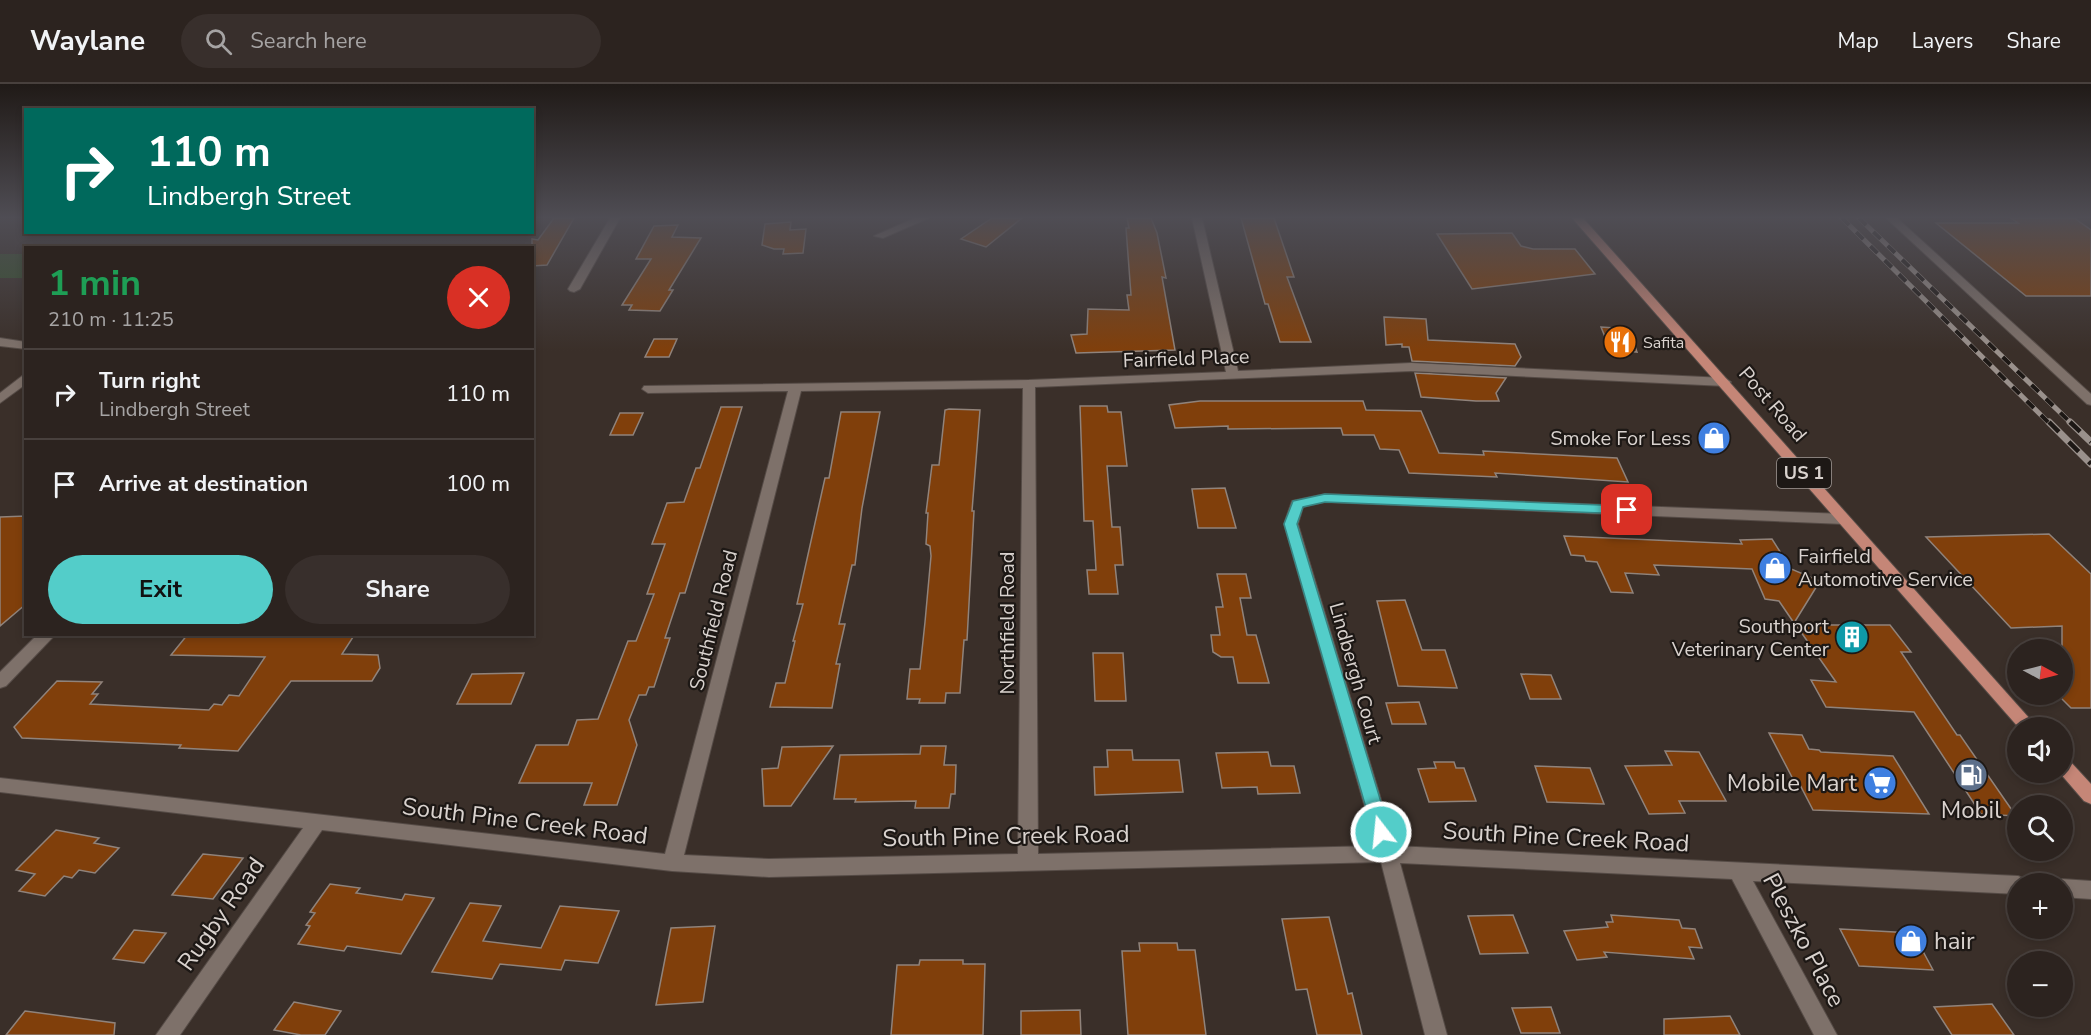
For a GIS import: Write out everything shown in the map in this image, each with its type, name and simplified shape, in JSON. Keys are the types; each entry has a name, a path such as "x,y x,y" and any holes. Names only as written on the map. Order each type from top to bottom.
{"main road":[{"name":"Post Road","path":"1617,262 2020,717"},
{"path":"2073,776 2091,796"}],"street":[{"path":"574,289 589,262"},
{"path":"1207,262 1233,376"},
{"path":"1940,262 2091,401"},
{"path":"0,342 24,346"},
{"name":"Fairfield Place","path":"648,389 1029,384 1411,367 1725,382"},
{"path":"0,399 24,379"},
{"name":"Northfield Road","path":"1028,861 1029,384"},
{"name":"Southfield Road","path":"672,864 795,388"},
{"name":"Lindbergh Court","path":"1436,1035 1388,854 1291,524 1298,504 1325,498 1844,519"},
{"path":"0,682 46,636"},
{"name":"South Pine Creek Road","path":"0,785 672,864 769,868 1388,854 2007,884"},
{"name":"Rugby Road","path":"167,1035 317,823"},
{"name":"Pleszko Place","path":"1737,870 1826,1035"},
{"path":"2073,889 2091,890"}],"green space":[{"path":"0,262 24,262 24,278 0,278"}],"building":[{"path":"534,262 549,262 547,265 534,266"},
{"path":"649,262 686,262 669,290 673,290 660,311 629,310 632,305 622,305"},
{"path":"1129,262 1163,262 1166,278 1162,277 1175,350 1076,353 1071,335 1087,334 1088,309 1129,310 1127,295 1131,295"},
{"path":"1253,262 1289,262 1294,277 1287,277 1311,342 1280,342 1268,304 1265,304"},
{"path":"1455,262 1586,262 1595,274 1472,289"},
{"path":"1985,262 2091,262 2091,296 2026,296"},
{"path":"1384,317 1426,319 1428,340 1515,344 1521,357 1515,366 1412,361 1409,347 1402,347 1402,344 1386,345"},
{"name":"Safita","path":"1601,327 1629,329 1637,352 1610,349"},
{"path":"654,339 677,339 669,357 645,357"},
{"path":"1415,373 1506,378 1496,393 1499,401 1476,401 1421,397"},
{"path":"1200,401 1363,401 1366,410 1421,411 1439,453 1484,455 1483,451 1617,458 1628,482 1495,473 1497,477 1409,473 1399,450 1380,449 1374,435 1343,435 1341,428 1228,429 1228,426 1175,428 1169,405"},
{"path":"1080,406 1107,406 1108,412 1121,412 1127,466 1107,466 1112,527 1120,527 1123,565 1115,565 1118,594 1089,594 1087,570 1096,570 1093,521 1084,521"},
{"path":"721,407 742,407 685,593 680,593 665,638 670,638 654,687 649,687 646,695 639,695 629,720 637,745 617,805 584,805 592,783 519,783 536,745 568,745 577,720 598,719 628,641 636,641 654,594 647,594 665,544 652,544 667,503 684,502 696,468 700,468"},
{"path":"945,410 980,410 972,511 974,511 967,640 964,640 960,693 946,693 945,703 919,703 920,699 907,699 910,669 920,669 931,556 930,546 926,544 928,513 926,513 932,465 939,465"},
{"path":"841,412 880,412 862,508 855,565 852,565 839,624 845,624 836,664 840,664 832,708 770,707 776,683 785,683 803,604 797,604 825,478 829,478"},
{"path":"620,413 643,413 633,435 610,435"},
{"path":"1225,488 1236,528 1198,528 1192,489"},
{"path":"24,516 24,606 0,626 0,517"},
{"path":"2049,534 2091,574 2091,708 2071,708 2068,705 2073,705 2073,639 2062,639 2062,626 2011,628 1926,537"},
{"path":"1564,536 1742,544 1740,540 1772,539 1791,569 1820,581 1794,623 1779,601 1765,599 1752,569 1654,565 1659,575 1625,573 1633,593 1611,592 1597,562 1586,561 1584,556 1571,555"},
{"path":"1217,574 1246,574 1251,598 1240,598 1247,635 1256,635 1269,683 1238,683 1233,657 1221,657 1213,652 1211,635 1220,635 1216,607 1223,607"},
{"path":"1405,600 1422,650 1445,650 1457,688 1398,686 1377,601"},
{"path":"1796,625 1890,625 1911,652 1901,652 1957,735 1960,735 2007,803 2007,815 1981,814 1914,712 1826,707 1811,680 1836,682"},
{"path":"186,636 354,636 342,654 378,655 380,668 372,681 291,681 238,751 179,748 181,745 22,738 14,727 57,681 102,682 92,694 98,694 90,704 209,710 214,704 222,705 229,695 239,696 265,657 171,655"},
{"path":"1093,653 1123,653 1126,701 1095,701"},
{"path":"524,673 511,704 457,704 472,674"},
{"path":"1521,674 1551,675 1561,699 1530,699"},
{"path":"1419,702 1426,724 1392,724 1386,703"},
{"path":"1769,733 1802,735 1809,749 1821,752 1893,756 1929,814 1813,810 1798,781 1794,781"},
{"path":"833,746 791,806 764,806 762,769 778,768 782,747"},
{"path":"921,746 946,746 944,765 956,765 955,794 951,794 949,808 915,808 916,801 855,802 856,799 834,799 840,755 920,754"},
{"path":"1107,750 1132,750 1133,760 1179,760 1183,792 1095,795 1094,767 1108,767"},
{"path":"1665,751 1699,752 1726,801 1679,801 1685,813 1649,814 1625,766 1672,765"},
{"path":"1268,752 1271,766 1294,766 1300,793 1258,794 1257,787 1222,788 1216,753"},
{"path":"1434,762 1454,762 1456,768 1464,768 1476,801 1429,802 1418,769 1436,768"},
{"path":"1535,766 1590,768 1604,804 1547,802"},
{"path":"56,830 99,838 94,843 119,848 95,873 79,870 72,878 64,876 45,896 19,891 35,874 16,870"},
{"path":"203,854 243,858 213,899 172,895"},
{"path":"330,884 360,888 356,893 402,900 405,894 434,898 401,954 347,946 344,951 298,944 310,926 306,925 315,913 310,912"},
{"path":"470,903 501,906 483,941 541,948 560,906 619,911 598,963 565,960 561,970 500,964 492,979 432,972"},
{"path":"1513,915 1528,953 1480,954 1468,916"},
{"path":"1611,915 1679,920 1682,928 1695,929 1702,948 1689,947 1694,959 1604,952 1607,957 1577,960 1564,931 1608,927 1606,922 1613,922"},
{"path":"1329,917 1348,994 1352,993 1362,1035 1317,1035 1307,989 1296,990 1282,919"},
{"path":"715,926 703,1002 656,1005 671,928"},
{"path":"1840,929 1913,933 1933,970 1859,966"},
{"path":"134,930 166,933 144,963 113,959"},
{"path":"1139,943 1177,943 1178,950 1195,950 1206,1035 1128,1035 1122,951 1140,951"},
{"path":"920,960 963,960 963,964 985,964 983,1035 891,1035 897,965 919,965"},
{"path":"294,1002 341,1011 325,1035 301,1035 274,1030"},
{"path":"1992,1004 2014,1035 1952,1035 1934,1007"},
{"path":"1551,1007 1560,1033 1521,1033 1512,1008"},
{"path":"1080,1010 1081,1035 1021,1035 1021,1011"},
{"path":"25,1011 115,1023 114,1035 6,1035"},
{"path":"1730,1016 1740,1035 1664,1035 1664,1019"}],"railway":[{"path":"1887,262 2050,424"},
{"path":"1905,262 2072,424"},
{"path":"2049,422 2091,464"},
{"path":"2070,422 2091,442"}],"place":[{"name":"Safita","path":"1620,342"},
{"name":"Smoke For Less","path":"1714,438"},
{"name":"Fairfield Automotive Service","path":"1775,568"},
{"name":"Southport Veterinary Center","path":"1852,637"},
{"name":"Mobil","path":"1971,775"},
{"name":"Mobile Mart","path":"1880,783"},
{"name":"hair","path":"1911,941"}],"route":[{"path":"1381,832 1291,524 1298,504 1325,498 1627,510"}]}
